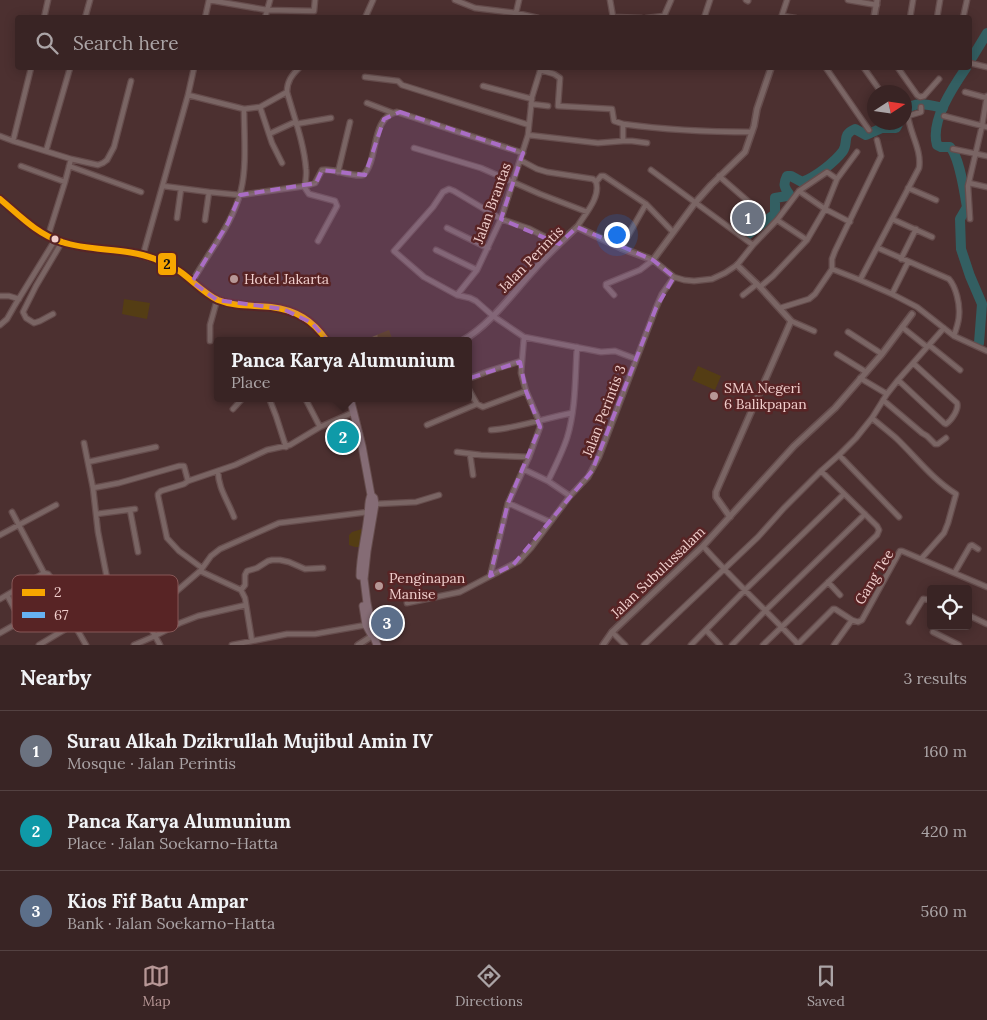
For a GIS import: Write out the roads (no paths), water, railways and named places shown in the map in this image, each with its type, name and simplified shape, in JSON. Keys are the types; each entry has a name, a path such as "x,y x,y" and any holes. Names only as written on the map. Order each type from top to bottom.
{"highway":[{"path":"0,199 29,224 55,239 143,255 161,261 218,300 242,305 271,307 292,312 312,323 324,337"},
{"path":"351,402 371,495 374,498 375,504 360,562 360,583 366,624 377,645"},
{"path":"371,495 368,502 364,551 366,603 373,636"}],"street":[{"path":"45,15 48,0"},
{"path":"86,15 90,0"},
{"path":"206,15 209,0 267,10 314,11"},
{"path":"266,15 270,0"},
{"path":"313,15 315,0"},
{"path":"366,15 373,0"},
{"path":"455,0 472,7 525,15"},
{"path":"472,7 473,0"},
{"path":"516,13 519,0"},
{"path":"610,0 613,15"},
{"path":"667,15 671,0"},
{"path":"705,15 710,0"},
{"path":"782,15 787,0"},
{"path":"848,0 877,2 875,15"},
{"path":"910,15 913,0"},
{"path":"938,15 940,0"},
{"path":"964,15 967,0"},
{"path":"972,63 987,67"},
{"path":"13,141 31,70"},
{"path":"46,151 69,70"},
{"path":"143,255 194,70"},
{"path":"297,70 289,80 287,92 305,163 305,188 309,194 334,201 337,204 318,242"},
{"name":"Jalan Brantas","path":"457,296 477,270 501,219 528,135 532,102 541,70"},
{"path":"544,70 560,78 558,106 612,109 614,121 623,124 689,131 752,132"},
{"path":"614,295 606,284 640,270 653,260 710,185 744,152 754,126 757,109 770,70"},
{"path":"827,70 867,127"},
{"path":"865,70 876,85"},
{"path":"899,70 920,97 924,96 939,79"},
{"path":"365,77 398,81 402,85 529,125"},
{"path":"0,136 71,159 98,165 103,164 108,160 114,147 131,81"},
{"path":"483,86 548,106"},
{"path":"188,94 244,109 260,106 287,92"},
{"path":"965,92 987,97 984,126 969,183 970,219"},
{"path":"367,103 393,113"},
{"path":"260,106 269,134 282,163"},
{"path":"860,280 919,168 919,155 908,116 921,112 921,107"},
{"path":"192,282 228,223 240,194 244,170 244,109"},
{"path":"163,186 240,194 316,183 322,170 357,176 361,175 368,168 381,125 387,116 400,112 523,153"},
{"path":"944,116 984,126"},
{"path":"269,134 296,123 331,118"},
{"path":"338,172 350,122"},
{"path":"623,124 623,141"},
{"path":"528,135 598,142 632,141 647,143"},
{"path":"780,308 815,294 832,269 834,251 881,156 877,140"},
{"path":"414,148 475,166 586,212"},
{"path":"953,149 987,156"},
{"path":"743,295 774,276 807,240 825,209 837,179 857,152"},
{"path":"54,314 40,322 34,323 26,318 23,312 43,273 55,239 71,159"},
{"path":"520,160 547,172 593,179 596,182 598,188 596,195 577,227"},
{"path":"21,166 65,182"},
{"path":"69,166 141,192"},
{"path":"651,170 753,244"},
{"path":"674,277 694,281 712,279 725,273 737,265 753,244 777,220 799,191 827,172 837,179"},
{"path":"596,182 601,176 604,176 646,204 674,232"},
{"path":"719,176 750,203"},
{"path":"969,183 987,187"},
{"path":"908,188 936,200"},
{"path":"177,218 181,189"},
{"path":"559,244 530,229 501,219 454,190 449,189 443,192 433,207 394,251 424,277 457,296 476,301 492,316 524,337 602,352 615,351 636,359"},
{"path":"799,191 825,209 850,222"},
{"path":"205,220 209,192"},
{"path":"621,248 646,204"},
{"path":"892,219 932,237"},
{"path":"777,220 807,240"},
{"name":"Jalan Perintis","path":"468,337 492,316 577,227 621,248 653,260 674,277"},
{"path":"447,228 488,248"},
{"path":"901,259 916,229"},
{"path":"0,325 7,318 55,239"},
{"path":"878,248 949,279 953,284 960,314 954,336"},
{"path":"436,250 477,270"},
{"path":"892,294 908,262"},
{"path":"737,265 791,321 814,332"},
{"path":"832,269 892,294 917,308 954,336 987,350"},
{"name":"Jalan Perintis 3","path":"407,603 460,592 519,561 531,548 570,496 588,477 599,457 662,294 674,277"},
{"path":"0,296 19,299"},
{"path":"210,341 211,320 218,300"},
{"name":"Jalan Subulussalam","path":"602,645 612,632 703,546 794,446 834,408 882,354 912,314"},
{"path":"730,517 716,498 716,492 791,321"},
{"path":"902,327 960,370"},
{"path":"644,645 758,537 821,470 856,438 898,380 944,328"},
{"path":"848,332 882,354"},
{"path":"490,576 508,503 529,457 540,427 521,373 524,337"},
{"path":"548,481 567,439 575,387 577,348"},
{"path":"837,354 866,372"},
{"path":"472,377 521,361"},
{"path":"898,380 944,423 949,422 957,410 957,403 913,363"},
{"path":"860,378 887,394"},
{"path":"472,394 478,404 483,407 526,391"},
{"path":"884,400 935,444 946,438"},
{"path":"233,409 239,402"},
{"path":"271,402 286,447"},
{"path":"307,402 320,427"},
{"path":"427,425 478,404"},
{"path":"252,641 244,594 241,590 201,570 168,541 158,494 161,491 235,465 267,450 286,447 320,427 354,412"},
{"path":"491,430 572,414"},
{"path":"872,418 945,487 956,494 944,533 921,559"},
{"path":"84,443 106,575"},
{"path":"88,462 156,447"},
{"path":"457,452 529,457"},
{"path":"470,454 473,475"},
{"path":"839,455 899,516"},
{"path":"93,488 119,483 182,465 185,468 188,481"},
{"path":"523,469 548,481 570,496"},
{"path":"763,645 877,535 879,530 821,470"},
{"path":"218,471 220,488 234,516"},
{"path":"375,504 416,502 439,494"},
{"path":"691,645 844,494"},
{"path":"508,503 550,522"},
{"path":"0,535 56,505"},
{"path":"96,514 132,509 138,552"},
{"path":"12,512 44,573 49,575"},
{"path":"178,590 201,570 211,556 220,549 279,523 368,512"},
{"path":"733,645 765,611 865,514"},
{"path":"703,546 797,645"},
{"path":"955,572 970,546 978,549"},
{"name":"Gang Tee","path":"797,645 833,608 852,620 858,622 862,620 902,550 987,587"},
{"path":"241,590 245,585 247,571 257,568 268,561 280,560 305,569 323,568"},
{"path":"828,582 840,595"},
{"path":"0,599 12,592"},
{"path":"7,595 12,604"},
{"path":"909,622 916,607 923,599 927,600"},
{"path":"178,624 198,616 246,605"},
{"path":"972,617 987,624"},
{"path":"834,645 852,620"},
{"path":"232,645 286,634 315,634 366,624"},
{"path":"0,633 12,626"},
{"path":"706,630 720,645"},
{"path":"39,645 61,632"},
{"path":"79,632 86,645"},
{"path":"153,632 160,645"},
{"path":"134,645 163,632"},
{"path":"612,632 625,645"},
{"path":"933,632 959,645"},
{"path":"358,645 373,636"}],"waterway":[{"path":"972,58 987,33"},
{"path":"965,70 944,105 937,126 936,136 937,145 950,147 961,176 967,207 960,219 961,249 982,304 979,343"},
{"path":"912,106 918,104 943,108"},
{"path":"746,236 775,214 775,198 789,194 785,185 787,176 802,182 807,180 835,160 845,148 847,136 851,131 855,129 866,135 877,130"}],"place":[{"name":"Surau Alkah Dzikrullah Mujibul Amin IV","path":"748,218"},
{"name":"Hotel Jakarta","path":"234,279"},
{"name":"SMA Negeri 6 Balikpapan","path":"714,396"},
{"name":"Panca Karya Alumunium","path":"343,437"},
{"name":"Penginapan Manise","path":"379,586"},
{"name":"Kios Fif Batu Ampar","path":"387,623"}]}
